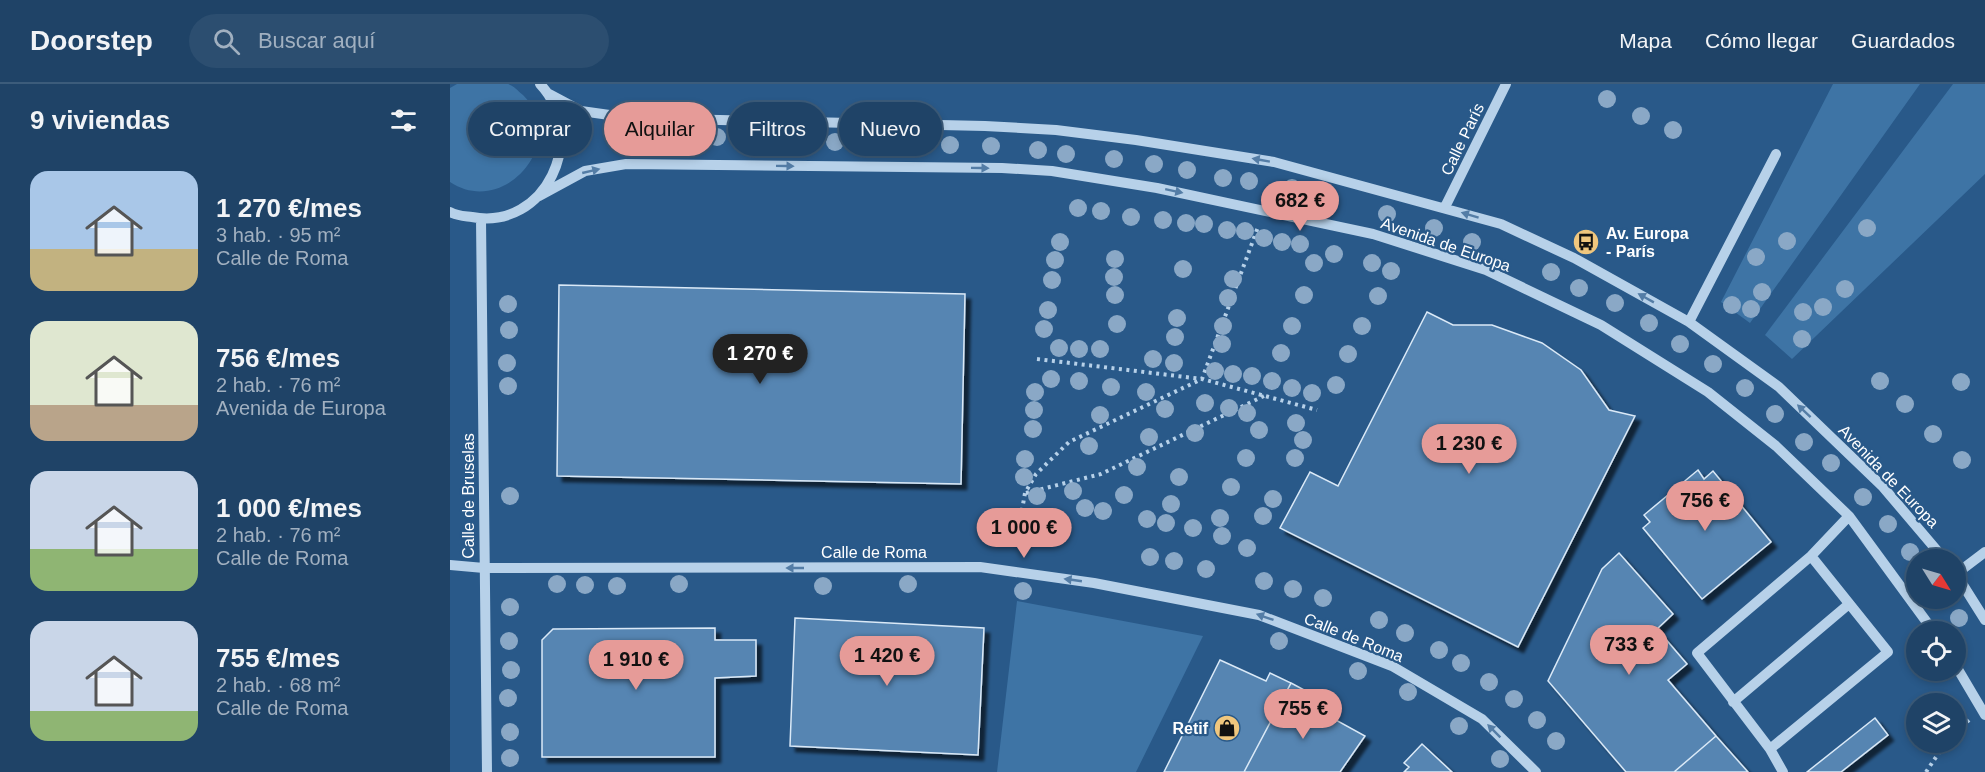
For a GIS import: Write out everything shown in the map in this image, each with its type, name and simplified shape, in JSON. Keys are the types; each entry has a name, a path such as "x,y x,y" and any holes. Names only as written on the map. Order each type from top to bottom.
{"street":[{"path":"539,196 555,173 562,147 561,119 549,94 540,84"},
{"name":"Calle París","path":"1445,207 1506,84"},
{"name":"Avenida de Europa","path":"549,94 582,111 631,118 985,126 1056,130 1136,140 1274,162 1501,224 1689,322 1779,387 1883,487 1936,549"},
{"path":"1689,322 1776,154"},
{"name":"Avenida de Europa","path":"481,219 502,217 522,209 539,196 585,171 626,164 1002,168 1052,171 1157,188 1373,234 1486,270 1601,325 1708,392 1776,446 1849,516 1926,621"},
{"path":"450,212 481,219"},
{"name":"Calle de Bruselas","path":"481,219 487,772"},
{"path":"1783,772 1770,749 1697,653 1811,556 1849,516"},
{"path":"1966,566 1985,552"},
{"path":"1770,749 1888,652 1811,556"},
{"name":"Calle de Roma","path":"450,565 484,568 980,567 1094,583 1247,612 1392,666 1482,719 1536,772"},
{"path":"1966,590 1985,620"},
{"path":"1733,702 1849,604"},
{"path":"1965,681 1985,715"}],"path":[{"path":"1018,533 1025,493 1036,474 1069,442 1202,380 1259,225"},
{"path":"1037,359 1202,380 1317,410"},
{"path":"1025,493 1101,474 1266,395"},
{"path":"985,528 986,516"},
{"path":"1966,723 1969,720"},
{"path":"1926,772 1939,753"}],"shaded area":[{"path":"457,84 508,84 523,95 528,102 468,102 468,156 533,156 524,170 509,183 491,190 471,191 450,182 450,88"},
{"path":"1833,84 1920,84 1750,323 1721,302"},
{"path":"1953,84 1985,84 1985,174 1792,359 1765,335"},
{"path":"1017,601 1203,636 1136,772 997,772"}],"building":[{"path":"559,285 965,294 961,484 557,476"},
{"path":"1427,312 1453,325 1492,325 1542,343 1581,370 1609,410 1635,416 1518,647 1280,528 1310,472 1338,486"},
{"path":"1698,470 1704,479 1713,471 1771,542 1702,599 1643,528 1650,522 1644,515"},
{"path":"1619,553 1673,614 1657,629 1687,664 1668,680 1716,736 1674,772 1626,772 1548,681 1602,569"},
{"path":"795,618 984,628 978,755 790,746"},
{"path":"715,628 715,640 756,640 756,676 715,678 715,757 542,757 542,640 553,629"},
{"name":"Retif","path":"1220,660 1266,681 1270,673 1291,683 1244,772 1164,772"},
{"path":"1291,683 1308,692 1303,702 1365,736 1340,772 1244,772"},
{"path":"1875,718 1888,735 1841,772 1807,772"},
{"path":"1716,736 1748,772 1674,772"},
{"path":"1422,744 1452,772 1404,772 1409,767 1404,763"}],"place":[{"name":"Av. Europa - París","path":"1586,242"},
{"name":"Retif","path":"1227,728"}]}
